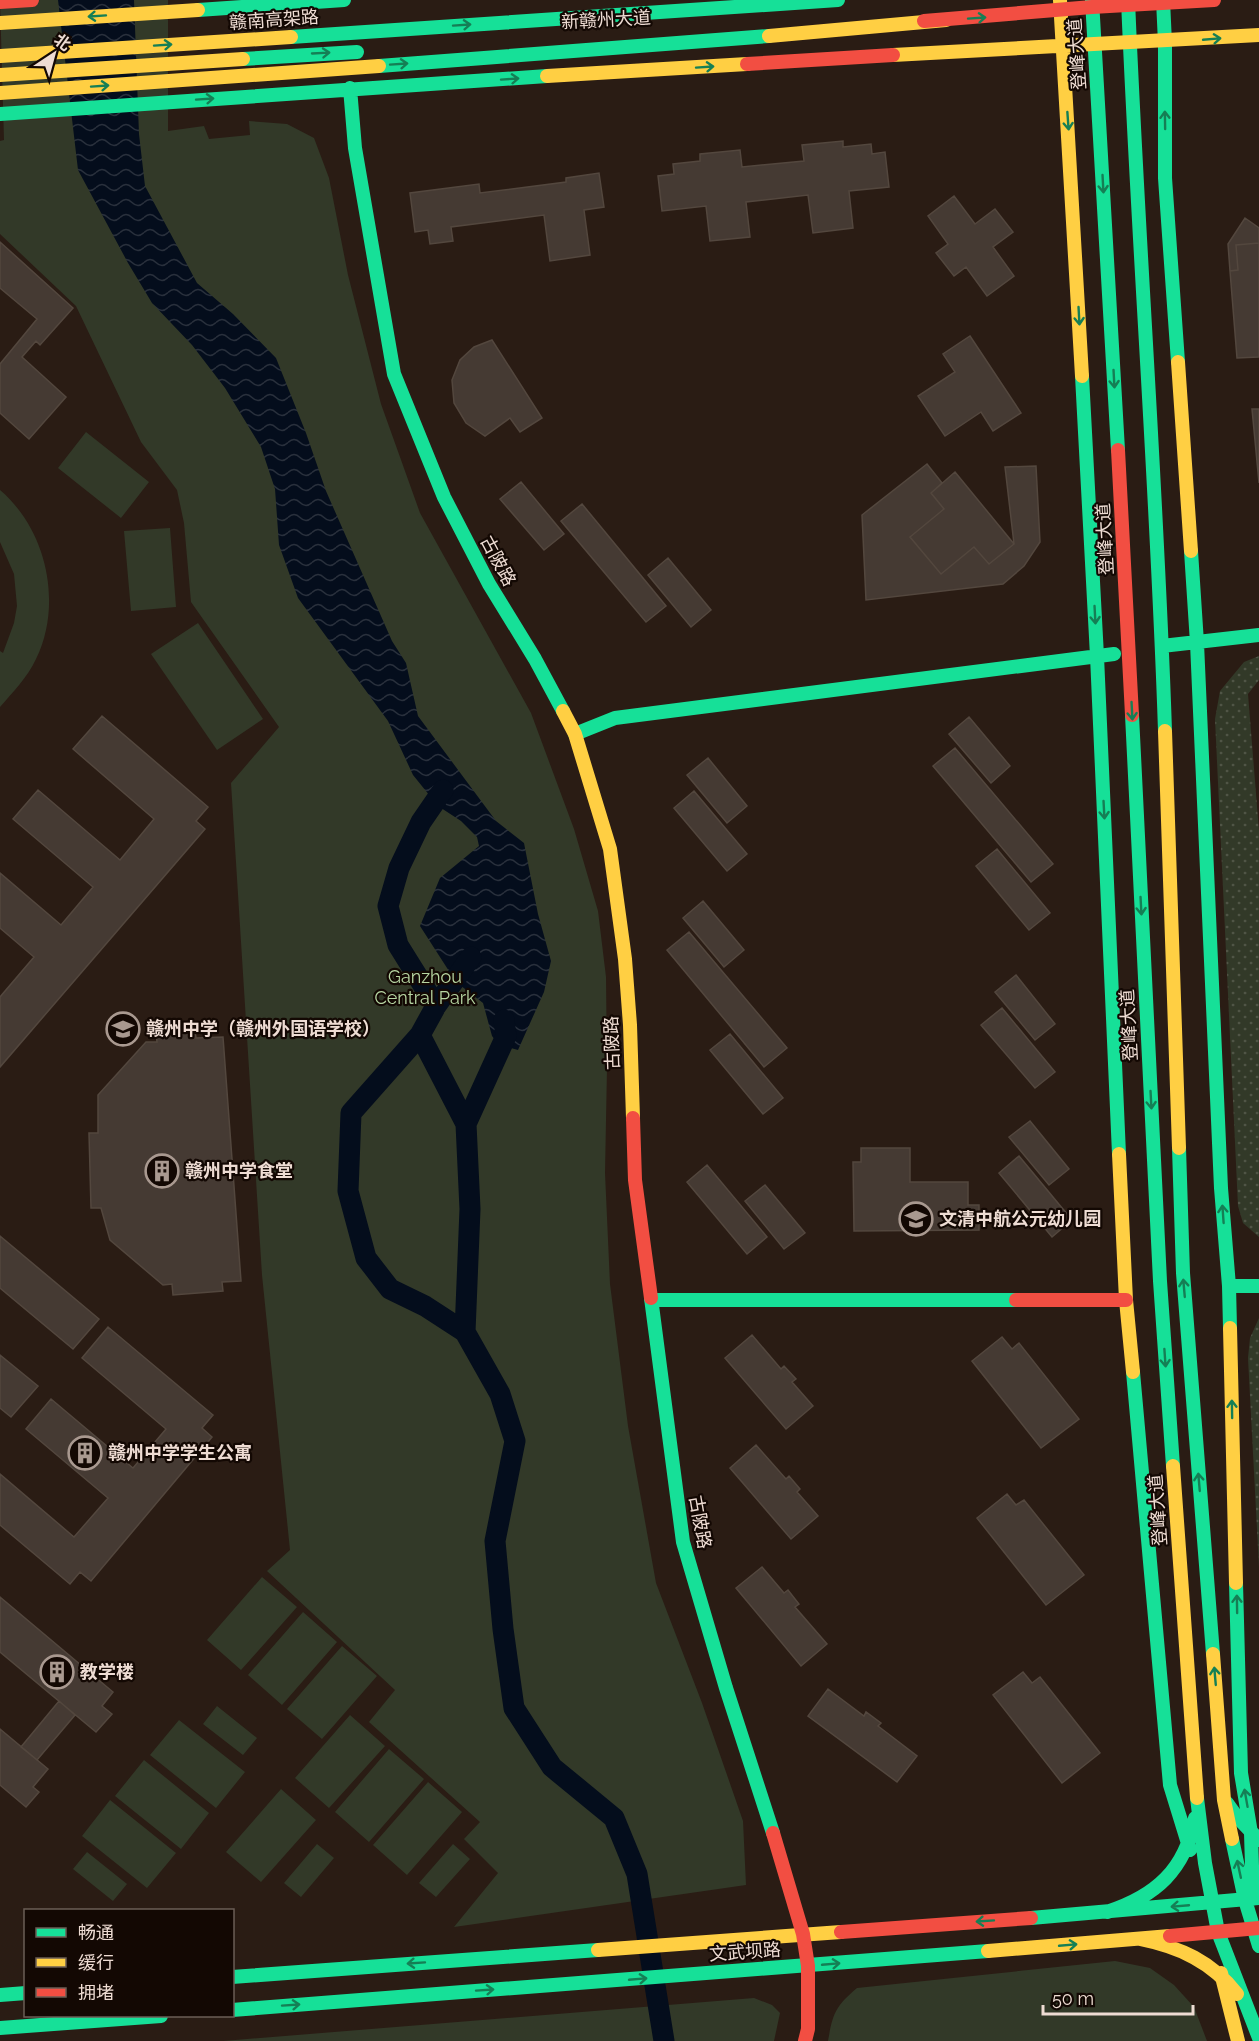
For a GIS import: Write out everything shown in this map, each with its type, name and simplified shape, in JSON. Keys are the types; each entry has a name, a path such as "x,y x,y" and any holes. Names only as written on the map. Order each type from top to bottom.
{"main road":[{"path":"0,2 32,0"},
{"name":"赣南高架路","path":"0,23 344,0"},
{"name":"赣南高架路","path":"0,56 838,0"},
{"name":"新赣州大道","path":"451,46 946,20 1060,6 1214,0"},
{"path":"1163,2 1166,43 1165,178 1197,643 1221,1188 1228,1286 1241,1773 1255,1837 1252,1899"},
{"path":"1128,3 1135,174 1162,646 1183,1273 1224,1800 1252,1899 1259,1946"},
{"name":"登峰大道","path":"1092,4 1129,652 1160,1281 1197,1795 1208,1903 1215,1932 1259,2038"},
{"path":"1060,6 1097,656 1126,1300 1170,1785 1208,1903"},
{"path":"0,93 640,47 946,20"},
{"path":"0,114 350,88 872,56 1166,43 1259,35"},
{"path":"0,75 368,51"},
{"name":"古陂路","path":"350,88 355,148 393,374 444,497 489,584 535,660 574,734 610,849 626,959 635,1180 683,1542 803,1934 808,1966 806,2035"},
{"path":"1162,646 1259,635"},
{"path":"574,734 615,718 1129,652"},
{"path":"1228,1286 1259,1286"},
{"path":"651,1300 1126,1300"},
{"path":"1107,1912 1124,1907 1154,1891 1177,1866 1188,1845 1195,1824 1197,1795"},
{"path":"1224,1800 1255,1837"},
{"name":"文武坝路","path":"234,1977 1107,1912 1252,1899"},
{"name":"文武坝路","path":"234,2010 1140,1939 1215,1932 1257,1925"},
{"path":"1215,1932 1222,1977 1238,2041"},
{"path":"1140,1939 1159,1942 1209,1965 1239,1997 1252,2020"},
{"path":"0,1995 24,1993"},
{"path":"0,2028 148,2017"}],"green space":[{"name":"Ganzhou Central Park","path":"0,0 168,0 168,131 204,126 209,139 250,135 249,121 287,124 314,138 329,178 348,275 381,404 420,513 531,713 574,829 598,911 606,977 605,1173 610,1284 628,1426 656,1583 702,1703 743,1821 746,1885 454,1927 498,1873 464,1839 480,1822 369,1722 395,1690 267,1571 290,1550 262,1275 231,783 279,727 191,602 184,523 177,490 141,442 76,306 0,234 0,141 4,140"},
{"path":"86,432 149,482 121,518 58,468"},
{"path":"0,490 16,506 29,526 46,569 49,592 44,638 36,659 24,679 0,707 0,651 3,653 14,623 17,606 14,574 0,542"},
{"path":"170,528 176,607 131,611 124,531"},
{"path":"198,623 263,719 217,750 151,654"},
{"path":"1259,656 1259,680 1248,694 1259,831 1259,1237 1243,1223 1238,1206 1215,719 1220,691 1244,662"},
{"path":"1259,1318 1259,1567 1248,1358 1250,1338"},
{"path":"262,1577 297,1607 241,1670 207,1640"},
{"path":"303,1612 337,1642 282,1705 248,1675"},
{"path":"342,1646 377,1676 322,1739 287,1709"},
{"path":"217,1706 257,1738 243,1755 203,1724"},
{"path":"350,1715 385,1746 329,1808 295,1778"},
{"path":"179,1720 245,1772 216,1808 150,1755"},
{"path":"389,1749 424,1779 369,1842 335,1812"},
{"path":"144,1760 209,1813 181,1849 115,1796"},
{"path":"428,1782 462,1812 407,1875 373,1845"},
{"path":"281,1789 316,1820 261,1882 226,1852"},
{"path":"110,1800 176,1853 147,1888 82,1836"},
{"path":"317,1844 334,1858 301,1897 284,1883"},
{"path":"453,1844 470,1859 436,1897 419,1883"},
{"path":"87,1852 127,1884 113,1901 73,1869"},
{"path":"1115,1961 1150,1968 1174,1985 1194,2007 1207,2041 828,2041 836,2011 857,1988"},
{"path":"754,1998 772,2005 780,2013 774,2041 223,2041"}],"water":[{"path":"58,0 134,0 139,134 145,186 197,283 233,314 276,358 326,491 392,641 406,663 418,716 496,821 524,843 538,914 551,961 544,992 518,1050 499,1045 492,1036 483,1003 456,982 420,926 440,878 479,846 477,837 461,821 438,806 413,775 388,721 298,598 279,545 275,489 261,447 225,388 192,345 152,303 78,170"}],"building":[{"path":"843,141 843,147 871,144 872,154 885,152 889,187 849,191 853,228 813,233 808,195 746,202 750,237 710,241 706,206 662,211 658,176 674,174 673,164 700,161 700,154 740,150 742,167 804,161 802,145"},
{"path":"599,173 604,207 584,210 590,255 550,261 544,215 451,227 453,241 430,244 428,230 415,232 410,193 479,184 480,193 566,182 566,178"},
{"path":"954,196 975,224 995,209 1013,232 993,247 1014,276 987,296 966,267 954,276 936,253 948,244 928,216"},
{"path":"1245,218 1259,228 1259,243 1236,245 1238,270 1230,271 1228,244"},
{"path":"0,242 73,308 40,345 36,341 22,357 66,397 29,439 0,413 0,364 37,319 0,288"},
{"path":"1259,243 1259,357 1237,358 1230,271 1238,270 1236,245"},
{"path":"970,336 1021,413 993,431 981,412 945,436 918,396 955,372 943,354"},
{"path":"492,340 542,418 520,432 510,418 485,436 466,423 454,403 452,380 460,360 474,347"},
{"path":"1252,409 1259,409 1259,483"},
{"path":"927,464 942,483 931,493 944,509 910,537 941,574 974,547 989,564 1014,544 1005,467 1036,466 1040,542 1024,566 1003,584 866,600 862,515"},
{"path":"955,472 1014,544 989,564 974,547 941,574 910,537 944,509 931,493"},
{"path":"521,482 564,534 544,550 500,499"},
{"path":"582,504 666,606 646,622 561,521"},
{"path":"668,558 711,610 691,627 648,575"},
{"path":"102,716 208,807 196,821 205,829 0,1067 0,997 34,957 0,928 0,873 61,925 93,887 13,819 38,790 120,860 154,819 73,749"},
{"path":"969,717 1010,766 991,783 949,734"},
{"path":"955,748 1053,864 1031,882 933,766"},
{"path":"708,758 747,806 727,823 687,775"},
{"path":"694,791 747,854 727,871 674,808"},
{"path":"997,849 1050,913 1029,930 976,866"},
{"path":"703,901 744,950 724,967 683,918"},
{"path":"689,932 787,1048 764,1067 667,950"},
{"path":"1016,975 1055,1024 1035,1040 995,992"},
{"path":"1002,1008 1055,1072 1035,1088 981,1025"},
{"name":"赣州中学食堂","path":"195,1030 196,1038 223,1037 241,1281 222,1282 223,1291 173,1295 172,1284 163,1285 110,1240 101,1208 91,1208 89,1133 98,1133 98,1095 146,1042 157,1042 156,1033"},
{"path":"730,1034 783,1098 763,1114 710,1050"},
{"path":"1030,1121 1069,1169 1049,1185 1009,1137"},
{"path":"861,1148 910,1148 910,1182 968,1182 968,1205 979,1205 979,1230 854,1231 853,1162 861,1162"},
{"path":"1019,1156 1072,1220 1052,1237 999,1173"},
{"path":"707,1165 767,1237 747,1254 687,1182"},
{"path":"765,1185 805,1233 784,1249 745,1201"},
{"path":"0,1236 99,1319 73,1349 0,1288"},
{"name":"赣州中学学生公寓","path":"108,1327 213,1415 202,1428 212,1437 91,1581 80,1572 70,1584 0,1525 0,1474 74,1537 108,1498 26,1429 51,1399 133,1468 166,1429 82,1358"},
{"path":"752,1335 781,1369 784,1366 796,1379 792,1382 813,1406 786,1429 725,1358"},
{"path":"1002,1337 1012,1349 1019,1343 1079,1419 1041,1448 972,1361"},
{"path":"0,1355 38,1386 11,1417 0,1408"},
{"path":"756,1445 786,1479 789,1476 800,1489 797,1492 818,1516 791,1539 730,1468"},
{"path":"1007,1494 1016,1505 1024,1500 1084,1575 1046,1605 977,1518"},
{"path":"762,1567 784,1593 788,1590 799,1604 795,1607 827,1644 801,1666 736,1588"},
{"name":"教学楼","path":"0,1597 113,1692 102,1706 112,1714 96,1732 0,1652"},
{"path":"1023,1672 1032,1683 1040,1677 1100,1753 1062,1783 993,1695"},
{"path":"828,1689 864,1716 866,1712 881,1723 878,1726 917,1756 897,1782 808,1716"},
{"path":"59,1701 75,1715 37,1760 21,1747"},
{"path":"0,1729 48,1769 33,1787 39,1792 26,1807 0,1785"}],"waterway":[{"path":"436,1006 398,945 388,906 399,868 421,822 443,790"},
{"path":"471,957 436,1006 420,1035 351,1113 348,1191 366,1258 390,1289 425,1306 465,1332 500,1394 515,1441 495,1541 503,1629 514,1708 552,1767 614,1818 637,1874 664,2041"},
{"path":"466,1124 506,1036 504,1020"},
{"path":"420,1035 466,1124 470,1209 465,1332"}],"traffic: fast":[{"path":"198,10 344,0"},
{"path":"291,37 838,0"},
{"path":"1092,0 1118,450"},
{"path":"1128,0 1165,731"},
{"path":"1163,0 1165,178 1178,362"},
{"path":"379,66 769,36"},
{"path":"243,59 357,52"},
{"path":"0,114 547,76"},
{"path":"350,88 355,148 394,374 444,497 489,584 535,659 563,711"},
{"path":"1082,376 1119,1154"},
{"path":"1191,551 1221,1188 1230,1328"},
{"path":"1162,646 1259,635"},
{"path":"575,734 615,718 1114,654"},
{"path":"1132,715 1160,1281 1173,1466"},
{"path":"1179,1148 1183,1273 1213,1654"},
{"path":"1229,1286 1259,1286"},
{"path":"651,1298 683,1542 726,1688 773,1833"},
{"path":"651,1300 1016,1300"},
{"path":"1133,1372 1170,1785 1190,1850"},
{"path":"1236,1583 1241,1773 1251,1833 1253,1899"},
{"path":"1197,1798 1205,1863 1218,1932 1259,2038"},
{"path":"1227,1803 1259,1840"},
{"path":"1107,1912 1140,1898 1166,1879 1184,1852 1195,1818"},
{"path":"1232,1839 1245,1900 1259,1946"},
{"path":"1031,1918 1259,1898"},
{"path":"234,1977 598,1950"},
{"path":"234,2010 988,1951"},
{"path":"0,1995 24,1993"},
{"path":"0,2028 148,2017"}],"traffic: slow":[{"path":"1060,0 1082,376"},
{"path":"0,23 198,10"},
{"path":"769,36 946,20"},
{"path":"893,55 1259,35"},
{"path":"0,56 291,37"},
{"path":"0,75 243,59"},
{"path":"547,76 747,64"},
{"path":"0,93 379,66"},
{"path":"1178,362 1191,551"},
{"path":"563,711 575,734 610,849 625,959 633,1118"},
{"path":"1165,731 1179,1148"},
{"path":"1119,1154 1126,1300 1133,1372"},
{"path":"1230,1328 1236,1583"},
{"path":"1173,1466 1197,1798"},
{"path":"1213,1654 1224,1800 1232,1839"},
{"path":"598,1950 841,1932"},
{"path":"988,1951 1170,1936"},
{"path":"1140,1939 1182,1951 1217,1973 1237,1994"},
{"path":"1221,1973 1238,2041"}],"traffic: jam":[{"path":"0,2 32,0"},
{"path":"924,21 1092,7 1214,0"},
{"path":"747,64 893,55"},
{"path":"1118,450 1132,715"},
{"path":"633,1118 635,1180 651,1298"},
{"path":"1016,1300 1126,1300"},
{"path":"773,1833 803,1934 808,1966 808,2029 805,2041"},
{"path":"841,1932 1031,1918"},
{"path":"1170,1936 1259,1928"}],"place":[{"name":"赣州中学（赣州外国语学校）","path":"123,1029"},
{"name":"赣州中学食堂","path":"162,1171"},
{"name":"文清中航公元幼儿园","path":"916,1219"},
{"name":"赣州中学学生公寓","path":"85,1453"},
{"name":"教学楼","path":"57,1672"}]}
